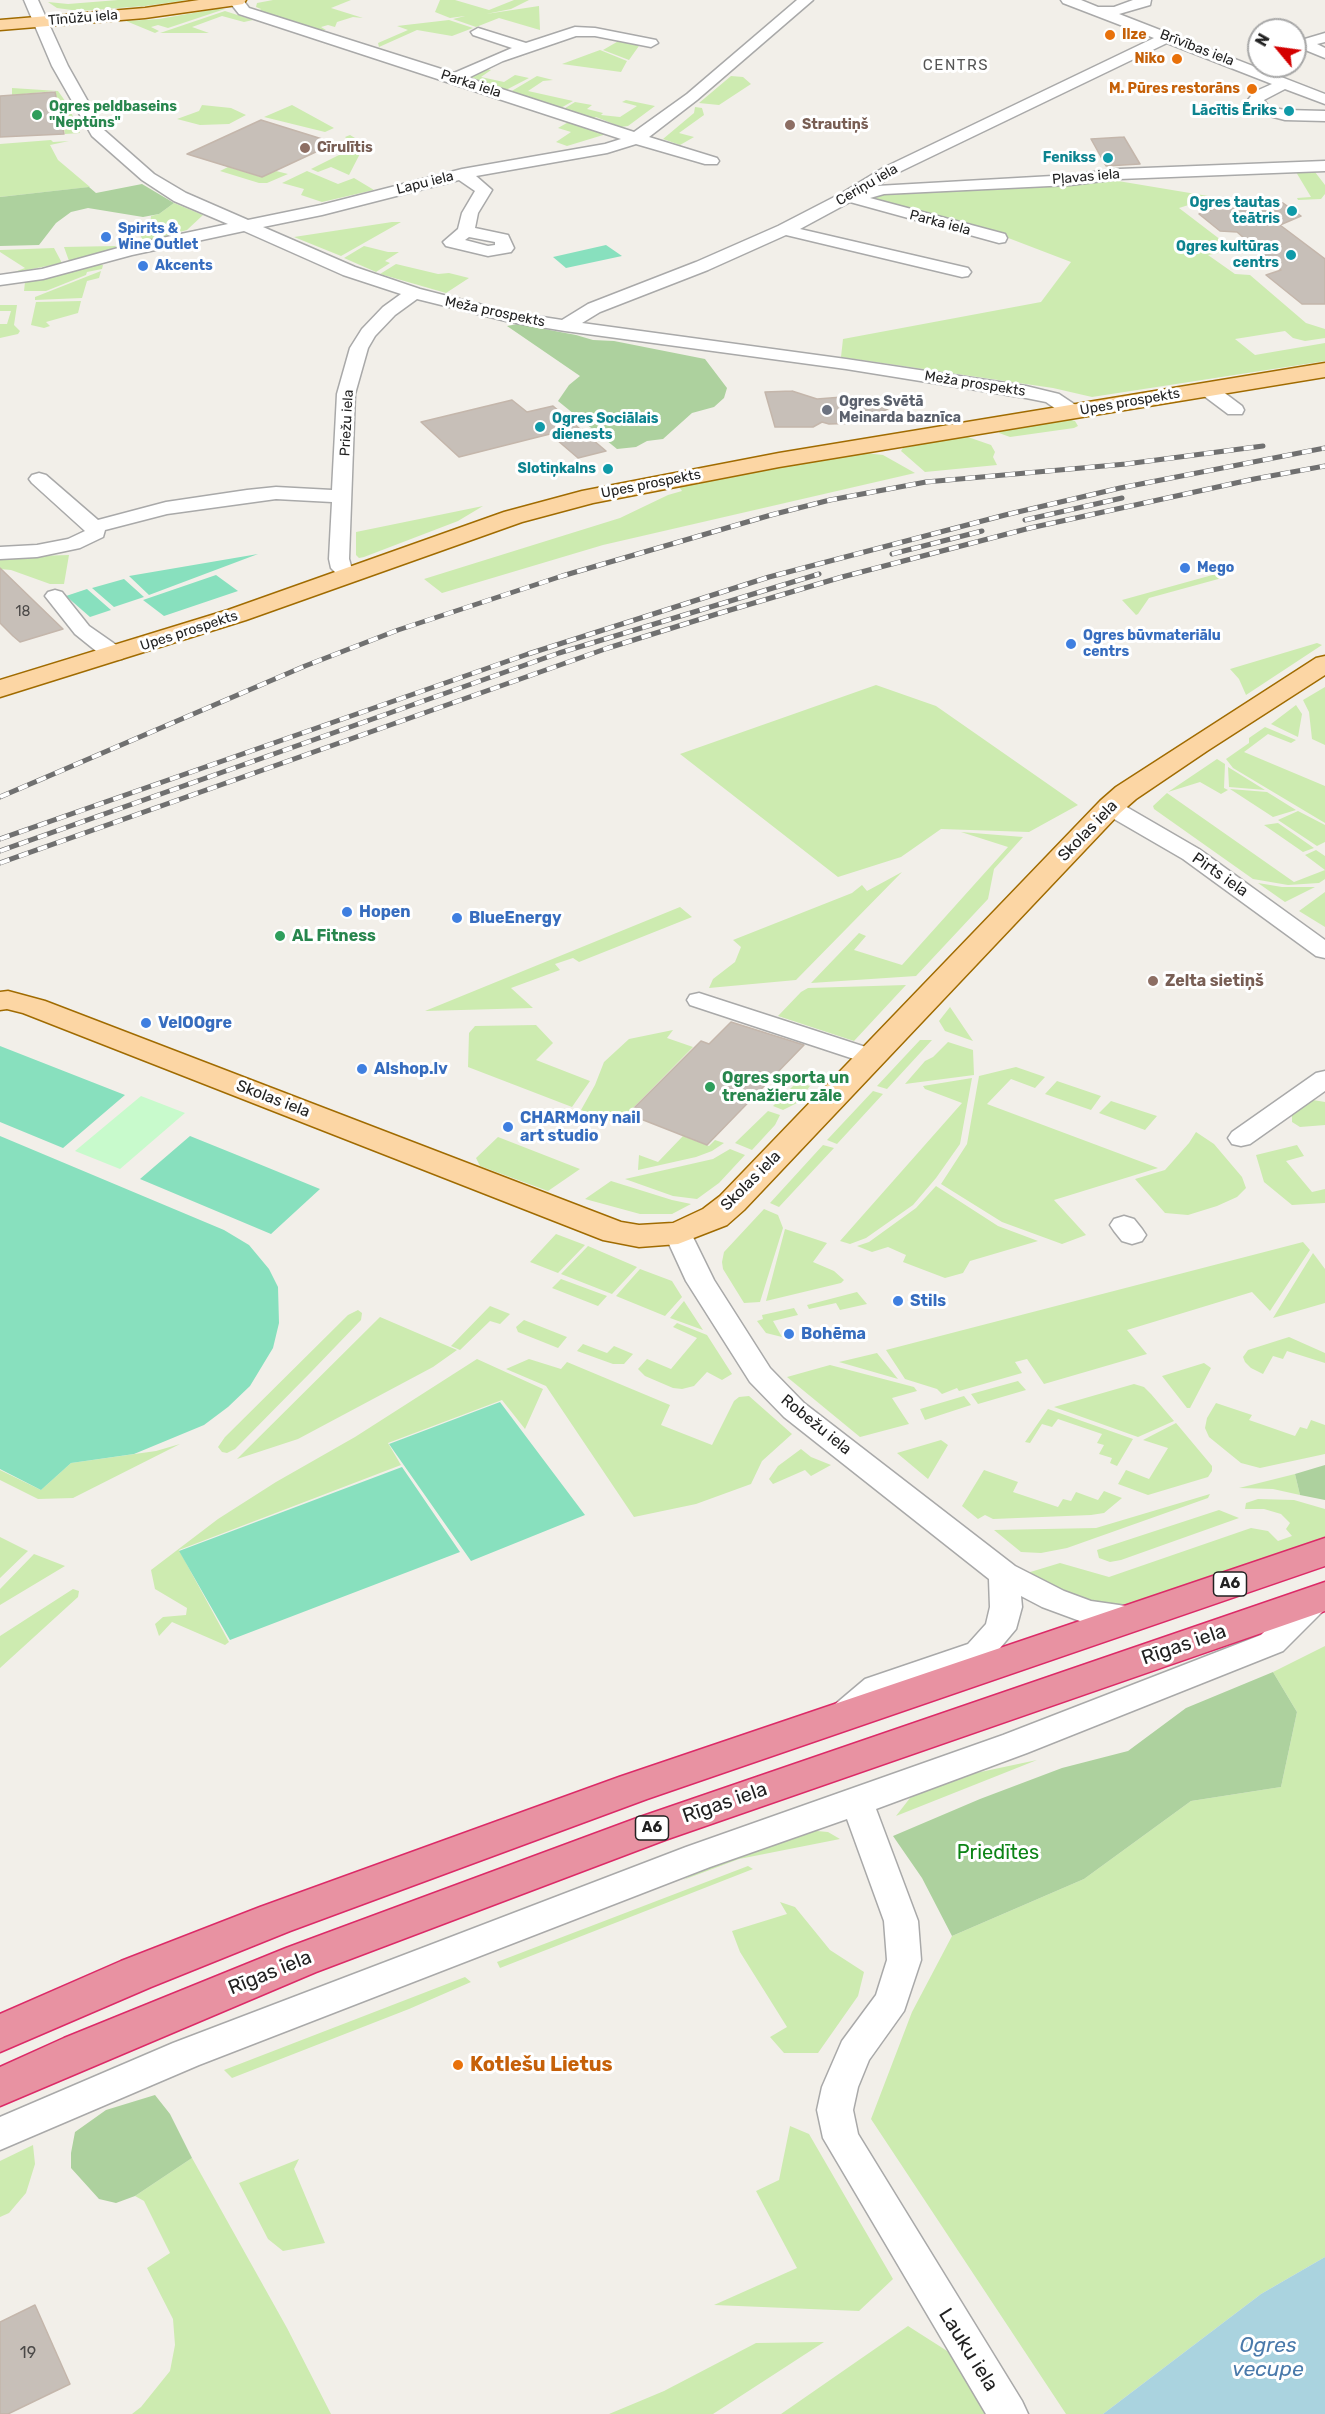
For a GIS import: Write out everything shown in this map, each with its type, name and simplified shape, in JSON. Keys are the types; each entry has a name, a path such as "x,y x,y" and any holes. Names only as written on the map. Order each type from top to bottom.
{"highway":[{"name":"A6","path":"0,2034 136,1974 275,1919 633,1788 1325,1552"},
{"name":"Rīgas iela","path":"0,2087 80,2051 301,1960 640,1833 1320,1598"}],"main road":[{"name":"Tīnūžu iela","path":"0,25 145,13 236,0"},
{"name":"Upes prospekts","path":"0,689 237,615 513,517 590,496 767,462 1325,370"},
{"name":"Skolas iela","path":"0,1001 8,1000 34,1007 615,1232 639,1236 678,1233 715,1217 732,1203 1110,807 1126,793 1197,745 1325,664"}],"street":[{"name":"Meža prospekts","path":"32,0 60,66 98,133 122,155 180,197 349,271 414,293 481,310 565,326 695,346 846,364 1026,392 1052,398 1073,411"},
{"name":"Parka iela","path":"236,0 244,10 711,161"},
{"name":"Brīvības iela","path":"1068,0 1286,82 1325,99"},
{"path":"1095,10 1115,11 1145,2 1140,0"},
{"name":"Lapu iela","path":"4,276 43,274 129,249 322,210 462,174 607,148 635,138 692,97 800,5"},
{"path":"456,78 526,48 575,31 595,32 651,43"},
{"path":"478,32 526,48"},
{"name":"Ceriņu iela","path":"565,326 594,308 694,270 784,230 848,197 889,171 1168,37"},
{"path":"1325,37 1303,44 1325,53"},
{"path":"1286,82 1259,96 1256,100 1257,105 1264,110 1285,115 1325,116"},
{"name":"Pļavas iela","path":"848,197 884,189 1070,180 1119,174 1325,166"},
{"path":"462,174 484,190 470,213 466,231"},
{"name":"Parka iela","path":"848,197 999,238"},
{"path":"784,230 962,272"},
{"path":"940,267 978,233"},
{"name":"Priežu iela","path":"349,575 340,568 339,559 346,394 359,348 368,333 389,311 414,293"},
{"path":"1207,389 1235,410"},
{"path":"0,553 37,551 73,544 96,533 94,526 39,479"},
{"path":"94,526 166,508 247,496 276,493 343,497"},
{"path":"55,596 82,630 114,654"},
{"name":"Pirts iela","path":"1110,807 1191,854 1325,951"},
{"path":"699,1000 872,1057"},
{"path":"1241,1138 1325,1079"},
{"name":"Robežu iela","path":"678,1233 700,1281 760,1375 794,1410 1004,1574 1053,1599 1088,1612 1136,1617"},
{"path":"844,1715 876,1688 979,1652 1000,1629 1006,1607 1004,1574"},
{"path":"0,2134 186,2054 431,1959 698,1857 857,1802 1157,1690 1272,1643 1320,1598"},
{"name":"Lauku iela","path":"857,1802 901,1921 904,1960 892,2001 855,2052 840,2087 835,2110 841,2138 1008,2414"}],"green space":[{"path":"118,0 188,0 79,11 57,8 48,2 68,4"},
{"path":"273,0 351,0 331,8 363,18 353,17 337,22 335,27 328,25 321,27 326,30 320,30 258,11 261,9 256,7 257,3"},
{"path":"440,0 455,0 489,10 514,0 529,0 511,9 486,14 539,6 540,30 499,18 476,27 453,19 465,16 450,18 435,12"},
{"path":"225,9 168,28 158,25 151,27 159,31 155,33 126,21 159,19"},
{"path":"225,11 253,20 244,22 222,16 192,27 209,33 160,33"},
{"path":"449,20 473,28 452,36 417,30 379,47 378,43 408,30 397,26"},
{"path":"622,39 641,43 629,60 603,50"},
{"path":"600,50 627,61 621,72 562,64"},
{"path":"486,69 491,70 481,77 504,82 515,75 529,78 504,91 467,79"},
{"path":"537,76 553,80 543,81 528,91 573,101 559,109 510,92"},
{"path":"731,76 743,77 751,84 719,105 699,103"},
{"path":"12,88 58,91 68,105 80,133 65,134 55,91 12,95"},
{"path":"626,100 655,106 628,126 621,127 596,117 590,120 562,110 575,102 592,105 587,109 603,113 601,115 620,117 637,106 622,102"},
{"path":"202,105 231,108 246,115 229,124 200,125 177,119 199,111"},
{"path":"292,105 334,128 325,132 264,117"},
{"path":"695,107 702,108 704,115 679,133 694,137 680,145 663,139 694,113"},
{"path":"572,120 613,132 567,146 556,142 571,132 558,128"},
{"path":"350,135 365,144 349,175 331,167 318,172 311,169 347,151 350,142 345,137"},
{"path":"51,140 53,142 69,141 50,145 58,160 90,187 0,197 0,144"},
{"path":"228,167 261,177 276,171 288,174 267,183 259,183 220,171"},
{"path":"307,171 338,184 354,178 374,190 322,202 301,195 304,189 282,183"},
{"path":"1296,172 1315,172 1325,185 1325,194 1321,199 1298,200 1297,198 1311,197"},
{"path":"1112,180 1214,197 1179,208 1234,250 1208,255 1235,274 1250,275 1306,323 1325,329 1325,338 1305,341 1293,338 1285,331 1235,339 1255,355 1325,343 1325,361 1092,397 1053,388 841,357 843,339 1041,302 1071,262 990,231 875,199 877,194"},
{"path":"142,184 174,203 159,214 143,217 88,208 71,212 56,223 39,245 0,246 0,197 89,187 96,193"},
{"path":"174,203 203,215 187,230 144,242 140,235 150,226 151,216 159,214"},
{"path":"401,222 341,256 294,237"},
{"path":"606,245 622,256 566,268 553,257"},
{"path":"115,246 119,248 69,261 64,247"},
{"path":"364,246 388,252 399,252 385,261 390,263 376,272 344,258"},
{"path":"54,248 62,263 12,273 25,268 0,252 0,250"},
{"path":"396,264 438,274 449,273 469,278 446,293 380,274"},
{"path":"91,265 103,265 102,269 87,272 86,275 46,291 24,291 25,282"},
{"path":"101,271 99,278 87,281 82,298 35,300 35,297"},
{"path":"81,301 78,313 46,322 50,326 44,328 31,325 36,302"},
{"path":"0,305 17,305 14,325 20,331 18,334 0,338 0,324 7,324 11,311 0,311"},
{"path":"518,324 593,340 614,341 705,359 727,388 724,398 714,407 692,413 663,439 647,441 636,447 617,449 558,401 569,385 580,376 507,326"},
{"path":"1065,418 1075,421 1078,426 1010,437 999,433 1001,430"},
{"path":"965,436 991,445 995,452 993,457 997,465 925,472 901,451 903,448"},
{"path":"865,453 883,455 915,473 603,545 442,593 424,579 620,518 668,495 682,491 677,484"},
{"path":"483,506 458,521 364,557 359,558 356,555 356,532"},
{"path":"258,554 149,595 129,576"},
{"path":"69,555 64,584 50,584 11,570 0,569 0,557"},
{"path":"1216,574 1222,578 1149,598 1136,615 1122,600"},
{"path":"216,575 238,591 164,616 143,600"},
{"path":"124,579 144,597 114,607 92,588"},
{"path":"87,589 111,610 90,617 66,596"},
{"path":"1317,643 1322,645 1246,695 1239,679 1230,669"},
{"path":"876,685 936,706 1078,805 1029,832 941,829 901,857 838,877 680,754"},
{"path":"1325,687 1325,745 1312,739 1309,712 1303,700"},
{"path":"1296,705 1302,714 1298,737 1271,724"},
{"path":"1265,727 1296,740 1291,743 1268,734 1244,752 1325,786 1325,823 1233,768 1226,759 1249,743 1249,738"},
{"path":"1217,759 1225,764 1224,788 1228,790 1221,794 1200,782 1168,792"},
{"path":"1228,767 1265,790 1229,787"},
{"path":"1230,789 1267,792 1296,810 1273,817"},
{"path":"1167,793 1294,882 1325,870 1325,879 1319,883 1288,885 1253,879 1154,809 1153,806"},
{"path":"1298,811 1325,825 1325,842 1317,846 1278,820"},
{"path":"1278,823 1314,848 1303,852 1264,825"},
{"path":"961,832 1023,837 994,869 988,899 916,976 811,983 859,933 866,936 854,950 902,965 1008,847"},
{"path":"1316,850 1325,856 1325,870 1305,855"},
{"path":"902,872 796,980 709,988 713,979 735,962 741,947 733,940 852,893 862,885 867,891"},
{"path":"1258,883 1282,887 1315,887 1285,902"},
{"path":"1325,892 1325,927 1299,911"},
{"path":"680,907 692,917 579,962 573,958 555,964 560,970 511,988 533,1008 425,1011"},
{"path":"906,985 854,1041 778,1016 801,992 808,988"},
{"path":"950,1007 973,1041 945,1031 939,1021"},
{"path":"536,1025 553,1043 536,1060 590,1081 572,1107 468,1067 469,1033 475,1026"},
{"path":"673,1030 667,1038 693,1047 628,1113 624,1112 614,1123 581,1110 595,1085 604,1062 629,1039"},
{"path":"920,1040 932,1040 887,1089 877,1086"},
{"path":"948,1042 973,1050 974,1075 905,1084 925,1061 933,1057"},
{"path":"0,1046 125,1095 63,1148 0,1122"},
{"path":"1016,1067 1045,1077 1035,1088 1011,1079 987,1104 1158,1168 1054,1200 1086,1235 1062,1244 1002,1222 941,1184 967,1144 979,1076"},
{"path":"972,1078 960,1144 936,1178 913,1205 866,1238 850,1244 840,1241 962,1103 925,1089 923,1086"},
{"path":"1057,1081 1101,1096 1091,1110 1045,1094"},
{"path":"797,1082 810,1086 797,1103 783,1110 773,1106"},
{"path":"873,1091 883,1094 837,1144 827,1140"},
{"path":"141,1096 185,1113 120,1169 75,1151"},
{"path":"1111,1101 1157,1116 1145,1130 1099,1113"},
{"path":"1306,1101 1325,1102 1325,1125 1300,1127 1292,1122 1292,1113"},
{"path":"768,1111 780,1115 775,1125 752,1150 735,1143"},
{"path":"1196,1132 1214,1144 1242,1177 1246,1188 1237,1197 1188,1215 1165,1213 1135,1179 1165,1170"},
{"path":"0,1136 224,1230 249,1245 269,1269 278,1287 279,1323 273,1348 250,1386 228,1407 204,1425 134,1454 71,1463 41,1490 0,1469"},
{"path":"190,1136 320,1189 271,1234 140,1179"},
{"path":"683,1136 709,1146 715,1140 724,1143 696,1157 638,1170 639,1155 658,1162"},
{"path":"498,1137 580,1169 548,1191 480,1166 476,1158"},
{"path":"823,1145 834,1148 779,1207 770,1203"},
{"path":"1297,1145 1304,1156 1286,1161 1312,1192 1325,1189 1325,1203 1292,1205 1264,1182 1256,1155"},
{"path":"730,1149 745,1155 719,1183 697,1199 673,1196 625,1179 713,1159"},
{"path":"611,1181 691,1204 672,1214 640,1214 585,1199"},
{"path":"936,1186 998,1226 1038,1241 970,1261 963,1273 945,1278 903,1262 906,1255 888,1247 872,1252 857,1246 869,1242 916,1208"},
{"path":"764,1209 778,1215 783,1228 760,1302 744,1303 723,1269 724,1252"},
{"path":"785,1229 827,1243 813,1262 834,1271 844,1280 841,1283 766,1301"},
{"path":"556,1234 585,1245 558,1273 530,1262"},
{"path":"1303,1242 1310,1250 1270,1311 1252,1292 1127,1330 1147,1354 1044,1384 1027,1359 1015,1362 1022,1373 959,1391 957,1388 942,1394 937,1389 905,1379 886,1350"},
{"path":"588,1246 637,1267 612,1294 561,1274"},
{"path":"1313,1253 1325,1269 1325,1303 1273,1318"},
{"path":"640,1269 672,1281 682,1297 665,1316 616,1296"},
{"path":"561,1279 607,1296 598,1306 552,1288"},
{"path":"857,1292 867,1304 840,1310 836,1303 809,1309 807,1305"},
{"path":"684,1301 703,1330 670,1318"},
{"path":"490,1306 510,1314 500,1324 490,1321 460,1350 451,1346"},
{"path":"794,1308 798,1315 773,1321 782,1337 766,1333 757,1321 763,1319 762,1315"},
{"path":"358,1310 362,1313 361,1320 235,1449 227,1453 222,1452 218,1447 225,1437 348,1315"},
{"path":"380,1317 457,1350 433,1367 298,1439 237,1459"},
{"path":"524,1320 567,1337 558,1348 518,1332 516,1327"},
{"path":"677,1323 707,1335 732,1374 722,1380 707,1372 694,1386 682,1389 673,1388 645,1376 638,1369 647,1359 671,1369 697,1338 673,1327"},
{"path":"1289,1337 1325,1353 1325,1363 1287,1351 1283,1359 1273,1356 1263,1374 1245,1362 1243,1357 1248,1350"},
{"path":"583,1344 607,1353 614,1346 633,1354 624,1364 613,1364 577,1351"},
{"path":"877,1353 898,1379 839,1362"},
{"path":"477,1359 543,1389 525,1429 502,1400 388,1443 401,1465 179,1550 229,1642 225,1645 172,1622 159,1636 155,1624 163,1617 186,1615 187,1608 155,1589 151,1570 218,1519 276,1482 355,1437"},
{"path":"529,1359 561,1369 567,1362 670,1405 661,1425 712,1445 734,1401 739,1397 749,1396 792,1434 762,1461 751,1484 696,1504 634,1517 546,1386 506,1369"},
{"path":"1204,1363 1211,1368 1190,1408 1187,1408 1162,1376"},
{"path":"830,1365 914,1387 917,1391 892,1398 909,1424 860,1437 787,1377"},
{"path":"1018,1381 1026,1390 978,1404 971,1394"},
{"path":"1134,1384 1144,1387 1174,1421 1138,1437 1054,1407"},
{"path":"964,1396 971,1405 925,1420 920,1409"},
{"path":"500,1402 585,1515 471,1561 389,1444"},
{"path":"1216,1403 1252,1415 1249,1420 1295,1436 1300,1427 1307,1429 1311,1420 1325,1425 1325,1454 1260,1468 1241,1463 1209,1437 1205,1428 1207,1418"},
{"path":"1048,1409 1133,1439 1117,1466 1110,1463 1112,1458 1099,1454 1104,1445 1097,1443 1102,1434 1058,1419 1052,1427 1042,1424 1030,1443 1025,1442"},
{"path":"1176,1423 1212,1466 1208,1477 1148,1495 1118,1484 1126,1470 1149,1479 1168,1448 1143,1440"},
{"path":"941,1440 948,1445 928,1479 897,1453"},
{"path":"180,1444 73,1498 38,1499 0,1480 0,1470 41,1490 71,1463 156,1451"},
{"path":"801,1449 811,1457 831,1465 811,1476 805,1470 773,1484 769,1479 778,1466"},
{"path":"1325,1465 1325,1500 1300,1495 1295,1474"},
{"path":"402,1467 460,1552 230,1640 179,1551"},
{"path":"984,1470 1018,1482 1013,1492 1058,1507 1063,1499 1071,1501 1076,1492 1098,1500 1104,1491 1122,1498 1104,1513 1091,1515 993,1519 985,1515 978,1519 962,1506"},
{"path":"1295,1474 1300,1495 1273,1489 1239,1488"},
{"path":"1210,1494 1208,1498 1067,1548 1041,1553 1021,1552 994,1530 1096,1528"},
{"path":"1258,1499 1294,1500 1325,1509 1325,1538 1137,1604 1114,1605 1080,1602 1027,1573 1060,1563 1109,1577 1251,1528 1268,1531 1278,1541 1292,1536 1286,1529 1290,1523 1281,1514 1264,1509 1245,1509 1246,1503"},
{"path":"1219,1510 1239,1518 1121,1560 1110,1562 1099,1558 1097,1550"},
{"path":"0,1537 28,1551 0,1578"},
{"path":"34,1554 65,1566 0,1605 0,1589"},
{"path":"73,1589 79,1591 78,1597 0,1668 0,1636"},
{"path":"1325,1646 1325,2257 1261,2294 1103,2414 1066,2414 871,2119 912,2012 952,1936 1084,1879 1191,1801 1281,1787 1297,1712 1273,1672"},
{"name":"Priedītes","path":"1273,1672 1297,1712 1281,1787 1191,1801 1084,1879 952,1936 922,1878 893,1836 980,1799 1062,1768 1128,1751 1186,1708"},
{"path":"1037,1760 896,1816 910,1798 938,1781"},
{"path":"806,1830 828,1832 840,1839 739,1859 683,1880 734,1853"},
{"path":"748,1866 753,1869 500,1968 497,1962"},
{"path":"780,1902 795,1907 830,1950 864,1972 858,1996 818,2053 784,2053 770,2037 787,2027 740,1952 732,1931 787,1914"},
{"path":"465,1977 471,1982 409,2009 232,2078 224,2070"},
{"path":"155,2095 170,2114 192,2158 135,2196 116,2203 99,2199 71,2168 75,2132 106,2110"},
{"path":"790,2126 809,2134 893,2279 859,2311 714,2305 797,2268 756,2191 779,2180"},
{"path":"33,2145 35,2164 26,2193 9,2213 0,2217 0,2161"},
{"path":"192,2158 287,2328 331,2414 132,2414 141,2407 170,2371 175,2345 173,2319 147,2268 170,2253 144,2201 135,2196"},
{"path":"299,2159 294,2169 325,2243 283,2251 268,2239 239,2183"},
{"path":"908,2326 955,2356 987,2414 781,2414"},
{"path":"824,2342 713,2414 609,2414 664,2391 756,2343"}],"water":[{"name":"Ogres vecupe","path":"1325,2257 1325,2414 1103,2414 1261,2294"}],"building":[{"name":"Ogres peldbaseins \"Neptūns\"","path":"55,92 64,134 0,137 0,96"},
{"name":"Cīrulītis","path":"261,120 335,143 262,177 187,154"},
{"name":"Fenikss","path":"1124,137 1140,164 1106,166 1091,139"},
{"name":"Ogres kultūras centrs","path":"1232,202 1283,203 1301,216 1280,225 1325,259 1325,304 1302,304 1266,275 1281,270 1237,232 1220,231 1199,214"},
{"name":"Ogres Svētā Meinarda baznīca","path":"792,391 817,399 855,396 889,408 863,423 829,424 822,422 813,427 775,427 765,392"},
{"name":"Ogres Sociālais dienests","path":"512,400 527,412 553,406 606,451 578,458 550,434 459,457 421,422"},
{"path":"0,568 63,629 20,642 13,636 0,623"},
{"name":"Ogres sporta un trenažieru zāle","path":"731,1022 804,1045 707,1145 628,1114 701,1041 709,1044"},
{"path":"35,2305 70,2384 8,2414 0,2414 0,2322"}],"railway":[{"path":"0,797 305,666 398,630 562,576 771,515 830,500 926,482 1126,464 1263,446"},
{"path":"0,839 528,654 769,577 1005,515 1120,488 1325,448"},
{"path":"0,863 608,648 720,613 842,577 1030,528 1254,479 1325,466"},
{"path":"1025,520 1122,498"},
{"path":"892,554 982,531"},
{"path":"0,851 559,653 819,574"}],"place":[{"name":"Ilze","path":"1110,35"},
{"name":"Niko","path":"1177,59"},
{"name":"M. Pūres restorāns","path":"1252,89"},
{"name":"Lācītis Ēriks","path":"1289,111"},
{"name":"Ogres peldbaseins \"Neptūns\"","path":"37,115"},
{"name":"Strautiņš","path":"790,125"},
{"name":"Cīrulītis","path":"305,148"},
{"name":"Fenikss","path":"1108,158"},
{"name":"Ogres tautas teātris","path":"1292,211"},
{"name":"Spirits & Wine Outlet","path":"106,237"},
{"name":"Ogres kultūras centrs","path":"1291,255"},
{"name":"Akcents","path":"143,266"},
{"name":"Ogres Svētā Meinarda baznīca","path":"827,410"},
{"name":"Ogres Sociālais dienests","path":"540,427"},
{"name":"Slotiņkalns","path":"608,469"},
{"name":"Mego","path":"1185,568"},
{"name":"Ogres būvmateriālu centrs","path":"1071,644"},
{"name":"Hopen","path":"347,912"},
{"name":"BlueEnergy","path":"457,918"},
{"name":"AL Fitness","path":"280,936"},
{"name":"Zelta sietiņš","path":"1153,981"},
{"name":"VelOOgre","path":"146,1023"},
{"name":"Alshop.lv","path":"362,1069"},
{"name":"Ogres sporta un trenažieru zāle","path":"710,1087"},
{"name":"CHARMony nail art studio","path":"508,1127"},
{"name":"Stils","path":"898,1301"},
{"name":"Bohēma","path":"789,1334"},
{"name":"Kotlešu Lietus","path":"458,2065"}],"district":[{"name":"CENTRS","path":"956,66"}]}
